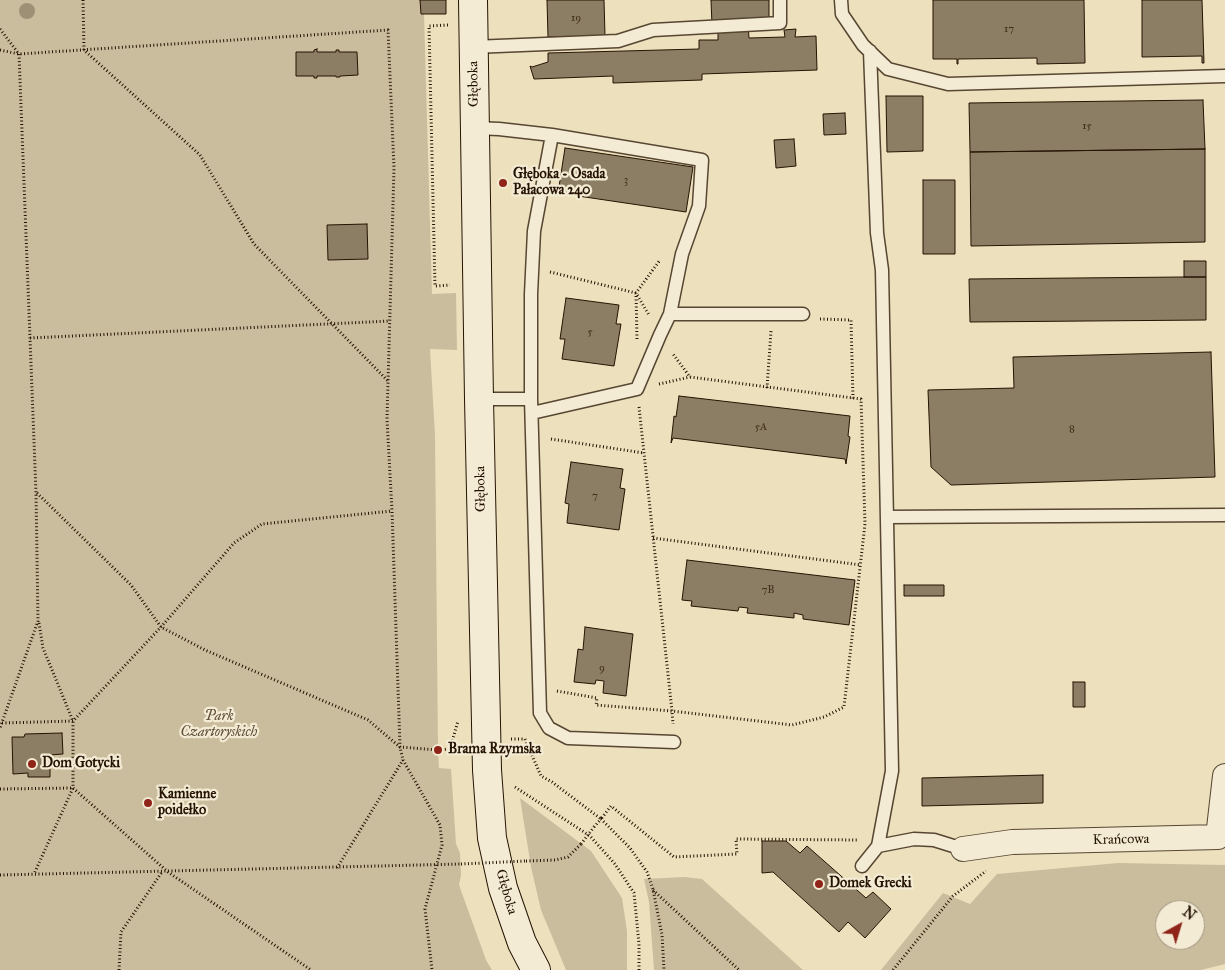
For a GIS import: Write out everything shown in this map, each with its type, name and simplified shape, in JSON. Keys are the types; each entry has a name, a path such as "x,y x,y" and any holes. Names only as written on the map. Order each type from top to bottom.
{"main road":[{"name":"Głęboka","path":"473,0 478,399 487,770 492,838 503,888 522,942 536,970"}],"street":[{"name":"Krańcowa","path":"963,848 1012,842 1218,837 1225,776"}],"lane":[{"path":"473,47 618,41 653,30 780,23 780,0"},
{"path":"841,0 842,14 863,45 888,69 948,84 1225,76"},
{"path":"862,866 878,846 892,771 882,270 877,233 870,51"},
{"path":"475,128 552,135 702,160 699,206 682,254 670,314 637,389 532,413"},
{"path":"552,135 534,231 531,294 531,399 540,713 549,728 568,738 674,742"},
{"path":"670,314 803,314"},
{"path":"478,399 531,399"},
{"path":"887,517 1225,515"},
{"path":"878,846 914,839 934,840 963,848"}],"path":[{"path":"83,0 84,50 200,155 254,244 388,381"},
{"path":"0,28 19,54 36,492 38,621 44,648 73,721 73,788 34,874"},
{"path":"0,50 19,54 388,30 394,168 387,419 400,747 403,760 440,825 442,845 425,909 432,970"},
{"path":"637,341 636,293 664,256"},
{"path":"532,268 636,293 660,335 690,378"},
{"path":"767,388 773,314"},
{"path":"803,314 806,319 852,320 853,399"},
{"path":"30,338 390,322"},
{"path":"539,688 597,698 596,705 672,711 792,725 824,717 844,706 865,524 861,400 690,378 637,389 672,711 674,742"},
{"path":"533,436 644,453"},
{"path":"36,492 131,585 161,627 205,650 368,720 400,747 450,749"},
{"path":"2,723 73,721 161,627 234,543 262,524 392,511"},
{"path":"653,538 861,565"},
{"path":"0,728 38,621"},
{"path":"509,739 525,739 540,776 552,782 600,819 630,848 647,872 653,889 662,935 664,970"},
{"path":"337,868 403,760"},
{"path":"512,785 590,836 615,864 634,893 639,944 639,970"},
{"path":"0,789 73,788 168,872 311,970"},
{"path":"0,875 337,868 555,860 568,857 581,844 611,806 674,857 737,854 736,839 860,840 878,846"},
{"path":"119,970 121,932 162,872"},
{"path":"893,970 953,896 972,882"},
{"path":"653,889 739,970"}],"green space":[{"name":"Park Czartoryskich","path":"0,0 446,0 446,14 424,14 432,294 456,293 457,350 430,349 435,435 438,750 439,768 451,769 456,844 460,853 461,875 459,885 486,960 492,970 0,970"},
{"path":"520,798 591,851 622,898 627,931 627,970 566,970 541,910 531,867"},
{"path":"1118,863 1225,865 1225,964 1201,970 881,970 943,893 970,904 997,874"},
{"path":"684,877 702,879 803,970 654,970 649,902 644,879"}],"building":[{"path":"420,0 446,0 446,14 421,14"},
{"path":"547,0 604,0 605,36 548,37"},
{"path":"711,0 769,0 769,23 748,24 749,38 785,37 784,30 796,29 795,37 816,36 817,70 702,74 702,80 613,83 613,76 534,79 530,66 548,62 548,53 699,49 699,40 718,40 718,24 712,25"},
{"path":"933,0 1084,0 1085,63 1037,64 1037,58 958,59 957,64 957,59 933,59"},
{"path":"1142,0 1202,0 1204,63 1202,63 1202,56 1142,57"},
{"path":"317,49 317,52 336,52 336,50 339,50 339,52 357,52 358,75 340,77 317,76 317,78 314,78 314,76 296,76 296,52 314,52"},
{"path":"886,96 923,96 923,151 887,152"},
{"path":"1203,100 1205,149 970,152 969,103"},
{"path":"845,113 846,134 824,135 823,114"},
{"path":"794,139 796,166 776,168 774,140"},
{"path":"565,148 693,167 686,212 558,193"},
{"path":"1205,149 1205,242 971,246 970,152"},
{"path":"923,180 955,180 955,254 923,254"},
{"path":"367,224 368,259 328,260 327,225"},
{"path":"1184,261 1206,261 1206,277 1184,277"},
{"path":"1206,277 1206,320 970,322 969,279"},
{"path":"566,298 619,305 616,324 621,324 614,366 562,359 565,339 560,339"},
{"path":"1211,352 1215,477 951,485 931,467 928,390 1014,388 1013,357"},
{"path":"679,396 850,416 848,436 850,437 846,464 845,459 673,438 671,443 674,416 676,417"},
{"path":"571,462 623,469 620,488 625,489 619,530 567,523 569,504 565,503"},
{"path":"687,560 855,580 849,625 803,619 803,615 794,613 794,618 747,613 748,608 739,607 738,611 691,606 692,601 682,600"},
{"path":"904,585 944,585 944,596 904,596"},
{"path":"585,627 633,634 626,696 603,693 604,681 596,680 595,684 574,682 578,649 583,650"},
{"path":"1073,682 1085,682 1085,707 1073,707"},
{"name":"Dom Gotycki","path":"62,733 63,754 50,755 50,777 28,777 28,773 13,774 12,737 24,737 25,734"},
{"path":"1043,775 1043,803 922,806 922,778"},
{"name":"Domek Grecki","path":"762,841 786,841 800,853 807,846 866,898 873,892 891,909 865,938 848,922 839,932 773,872 762,873"}],"place":[{"name":"Głęboka - Osada Pałacowa 240","path":"503,183"},
{"name":"Brama Rzymska","path":"438,750"},
{"name":"Dom Gotycki","path":"32,764"},
{"name":"Kamienne poidełko","path":"148,803"},
{"name":"Domek Grecki","path":"819,884"}]}
